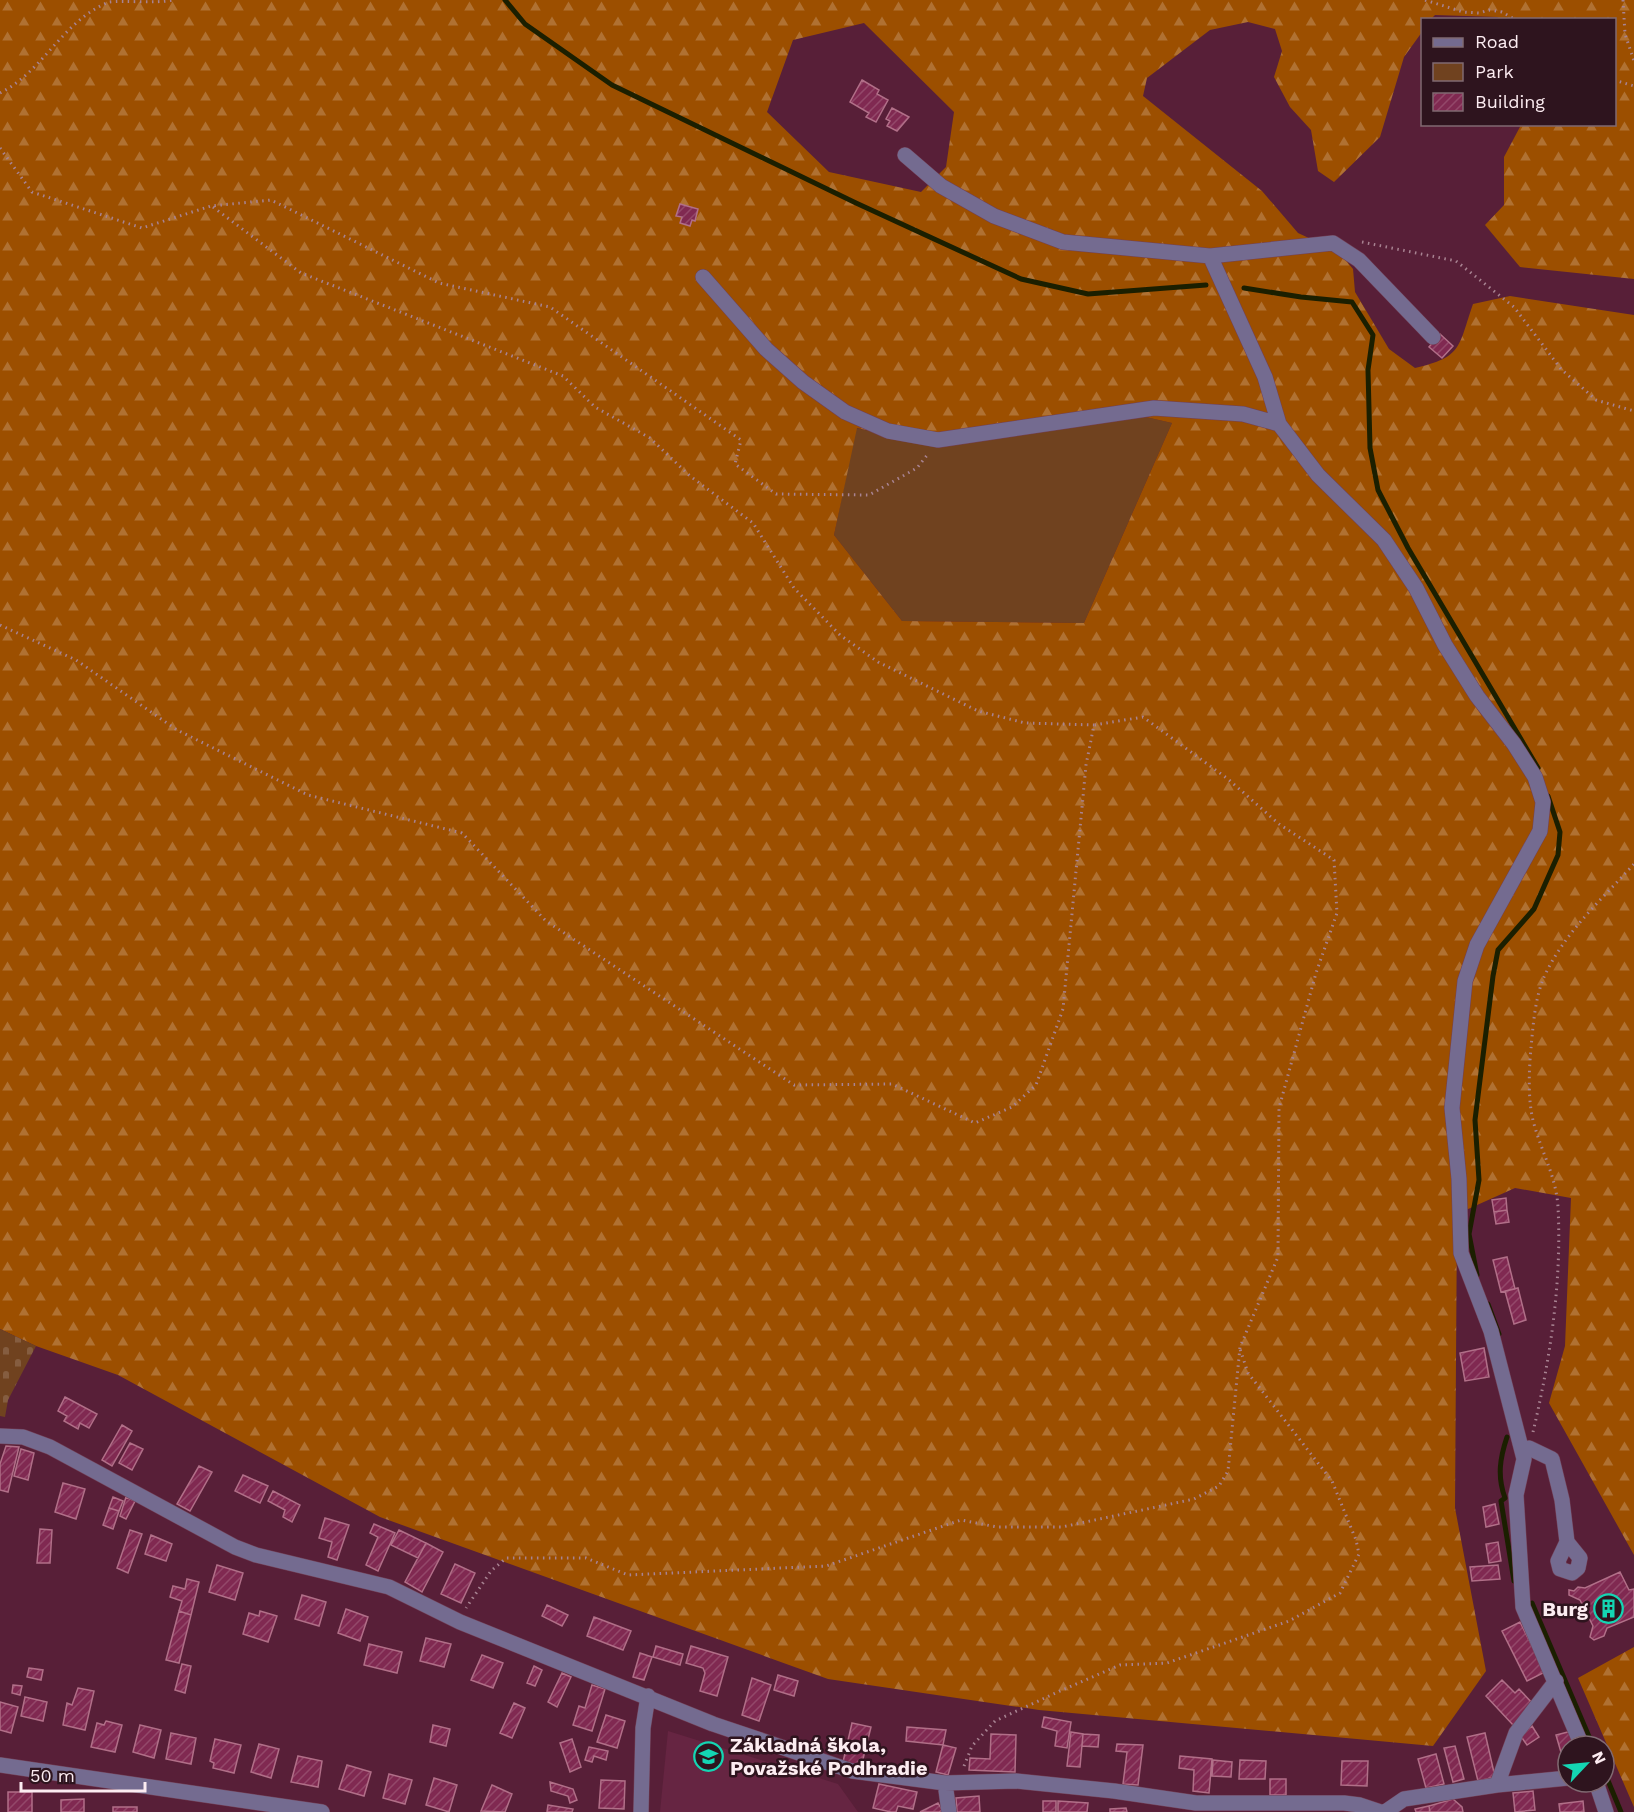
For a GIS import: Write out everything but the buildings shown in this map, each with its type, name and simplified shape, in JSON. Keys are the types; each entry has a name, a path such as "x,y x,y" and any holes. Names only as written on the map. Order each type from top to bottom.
{"street":[{"path":"905,155 941,186 994,216 1063,242 1210,256 1334,243 1359,260 1433,337"},
{"path":"1210,256 1265,378 1279,424 1318,475 1384,540 1416,588 1445,645 1477,696 1514,744 1535,777 1543,802 1540,831 1477,945 1465,981 1452,1108 1459,1179 1461,1253 1491,1331 1524,1459 1516,1495 1522,1606 1552,1686 1576,1734"},
{"path":"703,277 766,350 803,382 845,411 888,431 938,440 1154,408 1244,414 1279,424"},
{"path":"0,1436 23,1437 50,1447 235,1547 277,1561 389,1587 460,1622 713,1724 835,1767 951,1783 1016,1781 1196,1803 1344,1803 1383,1812 1404,1799 1497,1785 1556,1779"},
{"path":"1529,1448 1552,1459 1562,1500 1567,1542"},
{"path":"1497,1785 1516,1733 1552,1686"},
{"path":"641,1812 643,1728 648,1696"},
{"path":"0,1765 322,1812"},
{"path":"950,1812 951,1783"},
{"path":"1600,1794 1606,1812"}],"path":[{"path":"0,93 28,75 40,64 51,47 91,11 112,1 173,0"},
{"path":"1425,0 1463,12 1479,13 1489,10 1511,18"},
{"path":"1623,0 1625,34 1634,61"},
{"path":"1616,81 1634,86"},
{"path":"0,148 32,192 142,228 211,206 271,200 439,283 550,307 741,440 735,464 776,494 869,495 917,468 938,440"},
{"path":"211,206 301,273 563,375 595,407 650,438 690,476 753,523 794,588 840,635 878,662 978,711 1025,723 1094,725 1143,717 1228,779 1279,824 1334,860 1337,913 1316,973 1279,1108 1278,1257 1240,1347 1228,1471 1219,1486 1194,1499 1062,1527 997,1527 961,1520 826,1566 628,1575 586,1558 506,1558 473,1596 460,1622"},
{"path":"1334,243 1355,241 1456,261 1514,308 1561,369 1596,400 1634,411"},
{"path":"0,625 76,660 177,730 308,795 462,833 546,921 794,1084 892,1084 975,1123 1012,1107 1036,1085 1064,1009 1086,765 1094,725"},
{"path":"1529,1448 1549,1357 1556,1294 1558,1208 1554,1179 1532,1116 1529,1077 1533,1028 1543,979 1557,952 1634,864"},
{"path":"951,1783 972,1746 995,1721 1120,1665 1167,1663 1289,1621 1340,1593 1359,1554 1356,1540 1332,1481 1248,1373 1240,1347"}],"shaded area":[{"name":"Základná škola, Považské Podhradie","path":"668,1731 838,1784 858,1812 660,1812"}],"green space":[{"path":"0,0 1634,0 1634,279 1520,267 1485,225 1504,205 1504,157 1520,126 1616,126 1616,18 1499,18 1435,15 1432,18 1421,18 1421,33 1404,57 1380,137 1334,182 1318,171 1311,130 1290,107 1274,77 1282,51 1275,29 1248,22 1210,30 1147,78 1143,96 1262,191 1298,233 1339,252 1353,269 1355,292 1389,349 1415,368 1442,359 1456,348 1473,304 1510,296 1634,315 1634,1555 1549,1403 1565,1346 1571,1198 1515,1188 1457,1214 1455,1508 1486,1671 1433,1746 1039,1710 828,1679 380,1517 118,1375 36,1346 0,1329","holes":["864,23 954,112 946,167 921,192 829,172 767,112 793,40","1137,415 1172,423 1084,623 902,621 834,535 857,428 943,447"]},
{"path":"1137,415 1172,423 1084,623 902,621 834,535 856,428 943,447"},
{"path":"0,1329 36,1346 8,1400 5,1417 0,1416"},
{"path":"1634,1647 1634,1807 1616,1766 1616,1734 1602,1734 1578,1678"}],"waterway":[{"path":"505,0 525,24 612,85 856,203 1021,279 1088,294 1206,285"},
{"path":"1244,288 1352,302 1373,335 1368,370 1370,448 1378,490 1408,548 1538,768"},
{"path":"1477,1275 1469,1234 1479,1180 1475,1120 1493,976 1498,950 1534,909 1558,855 1560,832 1548,796"},
{"path":"1488,1304 1499,1334"},
{"path":"1507,1437 1500,1467 1505,1498 1501,1501 1514,1581"},
{"path":"1532,1603 1588,1734"},
{"path":"1614,1794 1621,1812"}],"place":[{"name":"Burg","path":"1609,1609"},
{"name":"Základná škola, Považské Podhradie","path":"709,1757"}]}
